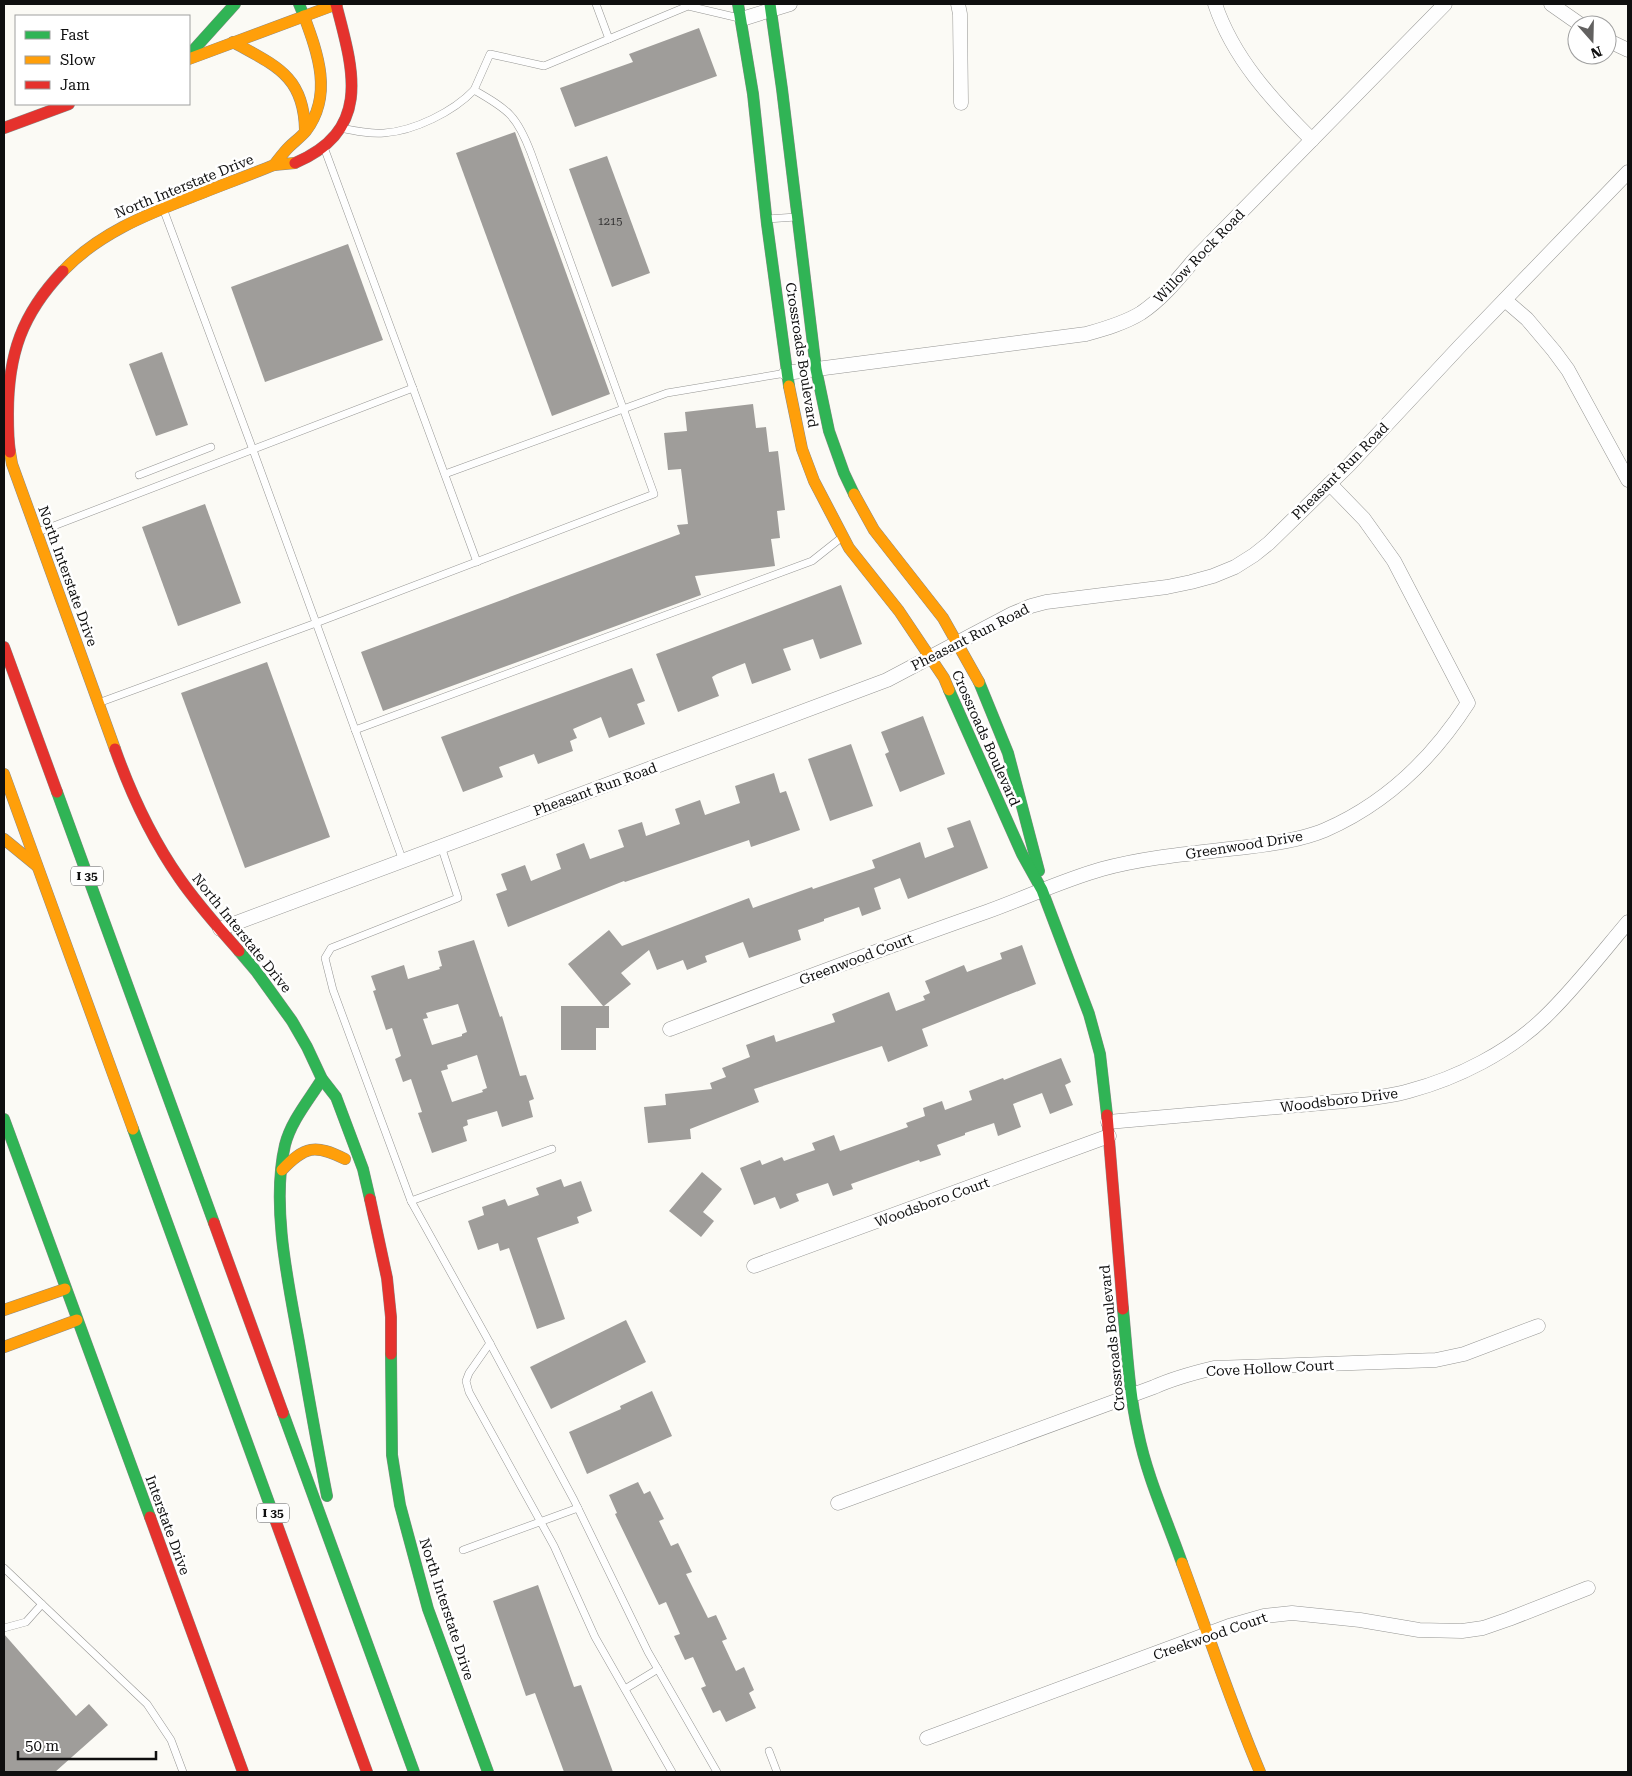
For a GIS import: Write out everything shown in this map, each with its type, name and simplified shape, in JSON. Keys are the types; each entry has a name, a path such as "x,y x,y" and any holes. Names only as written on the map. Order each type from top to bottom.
{"main road":[{"path":"190,56 234,4"},
{"name":"North Interstate Drive","path":"274,165 305,132 313,119 318,106 322,81 319,58 299,4"},
{"path":"190,57 337,4"},
{"name":"North Interstate Drive","path":"337,4 352,74 350,105 340,128 332,140 318,152 294,163 274,165 163,208 113,231 77,256 46,290 29,316 19,339 12,361 8,386 8,440 12,464 36,533 98,703 142,815 180,879 276,998 306,1047 322,1079 336,1097 363,1169 387,1278 391,1317 392,1455 400,1505 428,1609 488,1772"},
{"name":"Crossroads Boulevard","path":"738,4 742,18 753,94 786,373 802,449 814,482 843,537 870,576 899,610 944,678 1018,845 1042,890 1095,1034 1100,1054 1109,1129 1132,1394 1138,1432 1152,1480 1239,1724 1260,1772"},
{"name":"Crossroads Boulevard","path":"771,7 816,369 823,408 835,452 863,512 874,530 944,618 978,680 1008,753 1034,848 1042,890"},
{"path":"233,42 269,62 289,77 300,92 304,104 306,116 305,132"},
{"path":"4,128 66,105"},
{"name":"I 35","path":"4,647 414,1772"},
{"name":"I 35","path":"4,774 367,1772"},
{"path":"4,839 38,867"},
{"path":"322,1079 295,1120 289,1133 282,1170 282,1202 284,1245 291,1297 339,1566"},
{"name":"North Interstate Drive","path":"322,1079 324,1102"},
{"path":"4,1119 65,1289 4,1310"},
{"path":"282,1170 299,1153 309,1149 328,1150 347,1164 339,1143"},
{"name":"North Interstate Drive","path":"355,1185 379,1242"},
{"name":"Interstate Drive","path":"65,1289 243,1772"},
{"path":"4,1347 77,1320"}],"street":[{"path":"742,18 771,7 790,4"},
{"path":"958,4 961,103"},
{"path":"1215,4 1228,33 1251,72 1268,95 1312,140"},
{"name":"Willow Rock Road","path":"786,373 1086,334 1122,322 1140,313 1166,292 1194,260 1446,4"},
{"path":"1551,4 1567,15"},
{"name":"Pheasant Run Road","path":"220,929 887,680 957,642 1031,606 1062,600 1166,587 1214,576 1235,567 1269,543 1330,484 1628,172"},
{"path":"1505,300 1526,319 1568,370 1628,480"},
{"name":"Greenwood Drive","path":"1042,890 1078,876 1150,858 1262,845 1323,831 1362,811 1400,784 1425,761 1450,732 1468,703 1394,562 1364,519 1330,484"},
{"name":"Greenwood Court","path":"670,1029 1042,890"},
{"name":"Woodsboro Drive","path":"1109,1129 1345,1102 1401,1093 1432,1084 1479,1063 1510,1045 1544,1018 1583,977 1628,922"},
{"name":"Woodsboro Court","path":"754,1266 1109,1129"},
{"name":"Cove Hollow Court","path":"838,1503 1174,1378 1214,1368 1436,1360 1464,1354 1538,1326"},
{"name":"Creekwood Court","path":"927,1738 1256,1618 1292,1613 1360,1620 1419,1630 1462,1631 1483,1628 1588,1588"}],"lane":[{"path":"596,4 609,39"},
{"path":"340,128 383,133 440,116 464,101 474,90 490,54 544,66 688,5 742,18"},
{"path":"98,703 316,624 654,494 525,137 511,114 502,106 474,90"},
{"path":"324,147 477,562"},
{"path":"163,208 403,861"},
{"path":"767,219 798,217"},
{"path":"444,474 624,407 667,393 786,373"},
{"path":"36,533 413,388"},
{"path":"139,475 210,447"},
{"path":"355,730 812,561 843,537"},
{"path":"442,846 458,898 331,948 325,958 333,990 411,1201 490,1343 578,1508 648,1652 716,1772"},
{"path":"411,1201 552,1149"},
{"path":"490,1343 468,1373 466,1381 469,1392 554,1546 595,1636 672,1772"},
{"path":"462,1550 578,1508"},
{"path":"4,1568 147,1704 171,1740 182,1772"},
{"path":"4,1628 26,1622 42,1604"},
{"path":"625,1688 658,1669"},
{"path":"769,1751 777,1772"}],"building":[{"path":"699,28 717,76 575,127 560,88 633,62 629,54"},
{"path":"515,132 610,394 552,416 456,153"},
{"path":"607,156 650,273 612,287 569,169"},
{"path":"348,244 383,340 265,382 231,287"},
{"path":"162,352 188,425 156,436 129,364"},
{"path":"753,404 756,428 766,427 769,452 778,451 785,510 777,511 780,538 771,539 775,566 695,576 701,595 383,711 361,652 680,534 677,525 688,524 681,469 668,470 664,433 687,431 685,412"},
{"path":"205,504 241,603 178,626 142,527"},
{"path":"841,585 862,644 820,659 813,639 783,649 791,670 752,684 745,663 712,677 719,696 678,712 656,654"},
{"path":"267,662 330,837 245,868 181,693"},
{"path":"632,668 645,701 637,704 645,724 609,738 601,717 573,729 577,738 570,741 573,751 538,764 534,754 507,764 499,767 503,777 463,792 441,737"},
{"path":"923,716 945,774 900,792 885,754 889,752 881,732"},
{"path":"851,744 873,806 830,821 808,759"},
{"path":"774,773 780,793 786,791 800,830 751,847 749,840 624,881 508,927 496,894 507,890 501,874 525,865 531,881 561,869 556,854 584,843 590,859 624,847 618,830 642,822 646,836 680,824 675,809 700,800 705,815 740,803 735,786"},
{"path":"970,820 988,868 908,899 900,878 874,888 881,909 862,916 859,907 824,919 824,921 798,930 801,940 749,958 743,942 705,956 707,962 687,970 683,960 657,970 649,950 621,973 631,984 604,1006 609,1006 609,1028 596,1028 596,1050 561,1050 561,1006 603,1006 568,964 609,930 622,946 749,898 753,908 812,887 813,889 875,868 872,860 920,842 925,858 954,847 947,828"},
{"path":"474,940 500,1017 502,1016 520,1076 526,1075 534,1099 529,1101 533,1117 502,1127 497,1111 467,1120 468,1125 463,1127 467,1141 432,1153 418,1113 422,1112 411,1079 403,1082 395,1059 401,1056 392,1028 386,1030 373,991 376,990 371,976 404,965 408,979 440,969 439,967 442,966 438,951","holes":["458,1004 467,1032 462,1034 462,1036 432,1045 423,1019 428,1018 426,1013","477,1055 487,1088 482,1090 483,1092 452,1102 441,1071 448,1069 447,1065"]},
{"path":"1022,945 1036,984 922,1029 928,1046 888,1062 882,1046 754,1089 759,1102 690,1129 691,1139 648,1143 644,1107 666,1105 665,1094 712,1089 710,1083 726,1077 722,1068 750,1057 746,1045 774,1035 776,1042 835,1022 832,1014 889,992 896,1011 925,1000 923,996 930,993 925,981 964,965 967,972 1002,959 1000,953"},
{"path":"1061,1058 1071,1082 1065,1085 1073,1105 1050,1114 1042,1093 1013,1104 1021,1127 998,1136 994,1123 937,1145 941,1155 920,1162 919,1160 851,1184 853,1189 833,1196 828,1183 796,1194 799,1201 780,1209 775,1197 754,1205 740,1168 760,1160 762,1165 782,1157 784,1161 815,1150 812,1143 834,1135 840,1151 908,1127 906,1123 925,1116 923,1108 942,1101 945,1110 972,1100 969,1091"},
{"path":"702,1172 722,1189 703,1212 714,1221 701,1237 669,1211"},
{"path":"561,1179 564,1187 581,1181 592,1211 577,1217 579,1223 537,1238 565,1319 537,1329 509,1248 500,1251 498,1243 478,1250 468,1221 484,1215 482,1207 505,1199 508,1206 539,1195 536,1188"},
{"path":"626,1320 646,1362 551,1409 530,1367"},
{"path":"652,1391 672,1436 587,1474 569,1432 621,1409 620,1406"},
{"path":"638,1482 644,1494 650,1491 664,1519 659,1521 671,1546 678,1543 692,1572 686,1574 708,1618 716,1615 727,1639 722,1641 736,1671 744,1667 754,1690 749,1693 756,1708 726,1722 720,1710 713,1713 701,1688 706,1686 693,1657 685,1660 674,1636 680,1634 666,1602 659,1605 615,1514 617,1513 609,1495"},
{"path":"538,1585 574,1687 581,1685 613,1772 564,1772 535,1693 526,1696 493,1601"},
{"path":"4,1634 76,1716 89,1704 108,1725 55,1772 4,1772"}],"traffic: fast":[{"path":"190,54 235,4"},
{"path":"299,4 304,16"},
{"path":"738,4 753,94 767,224 789,386"},
{"path":"770,4 816,369 829,431 844,473 854,494"},
{"path":"979,682 1008,753 1039,871"},
{"path":"949,690 1022,854 1042,890 1089,1014 1100,1054 1107,1115"},
{"path":"57,792 214,1223"},
{"path":"239,951 292,1021 322,1079 336,1097 363,1169 370,1199"},
{"path":"322,1079 296,1119 285,1145 281,1168 280,1218 286,1269 327,1496"},
{"path":"4,1119 150,1517"},
{"path":"133,1129 272,1511"},
{"path":"1123,1309 1132,1402 1142,1449 1182,1563"},
{"path":"391,1354 392,1455 400,1505 428,1609 488,1772"},
{"path":"283,1413 414,1772"}],"traffic: slow":[{"path":"190,59 337,4"},
{"path":"274,165 306,131 319,103 321,89 318,60 304,16"},
{"path":"233,42 262,58 285,75 299,97 305,130"},
{"path":"63,271 91,246 140,219 274,165 295,163"},
{"path":"789,386 802,449 814,481 849,548 899,611 944,678 949,690"},
{"path":"10,452 12,464 115,749"},
{"path":"854,494 874,530 943,618 979,682"},
{"path":"4,774 133,1129"},
{"path":"4,839 37,866"},
{"path":"282,1170 297,1156 311,1150 326,1151 345,1159"},
{"path":"4,1310 65,1289"},
{"path":"4,1347 77,1320"},
{"path":"1182,1563 1229,1694 1260,1772"}],"traffic: jam":[{"path":"295,163 320,149 337,133 347,115 351,96 351,74 348,52 336,4"},
{"path":"4,128 66,105"},
{"path":"10,452 8,428 9,392 11,372 20,336 37,303 63,271"},
{"path":"4,647 57,792"},
{"path":"115,749 128,783 160,848 194,898 239,951"},
{"path":"1107,1115 1123,1309"},
{"path":"370,1199 387,1278 391,1317 391,1354"},
{"path":"214,1223 283,1413"},
{"path":"272,1511 367,1772"},
{"path":"150,1517 243,1772"}]}
